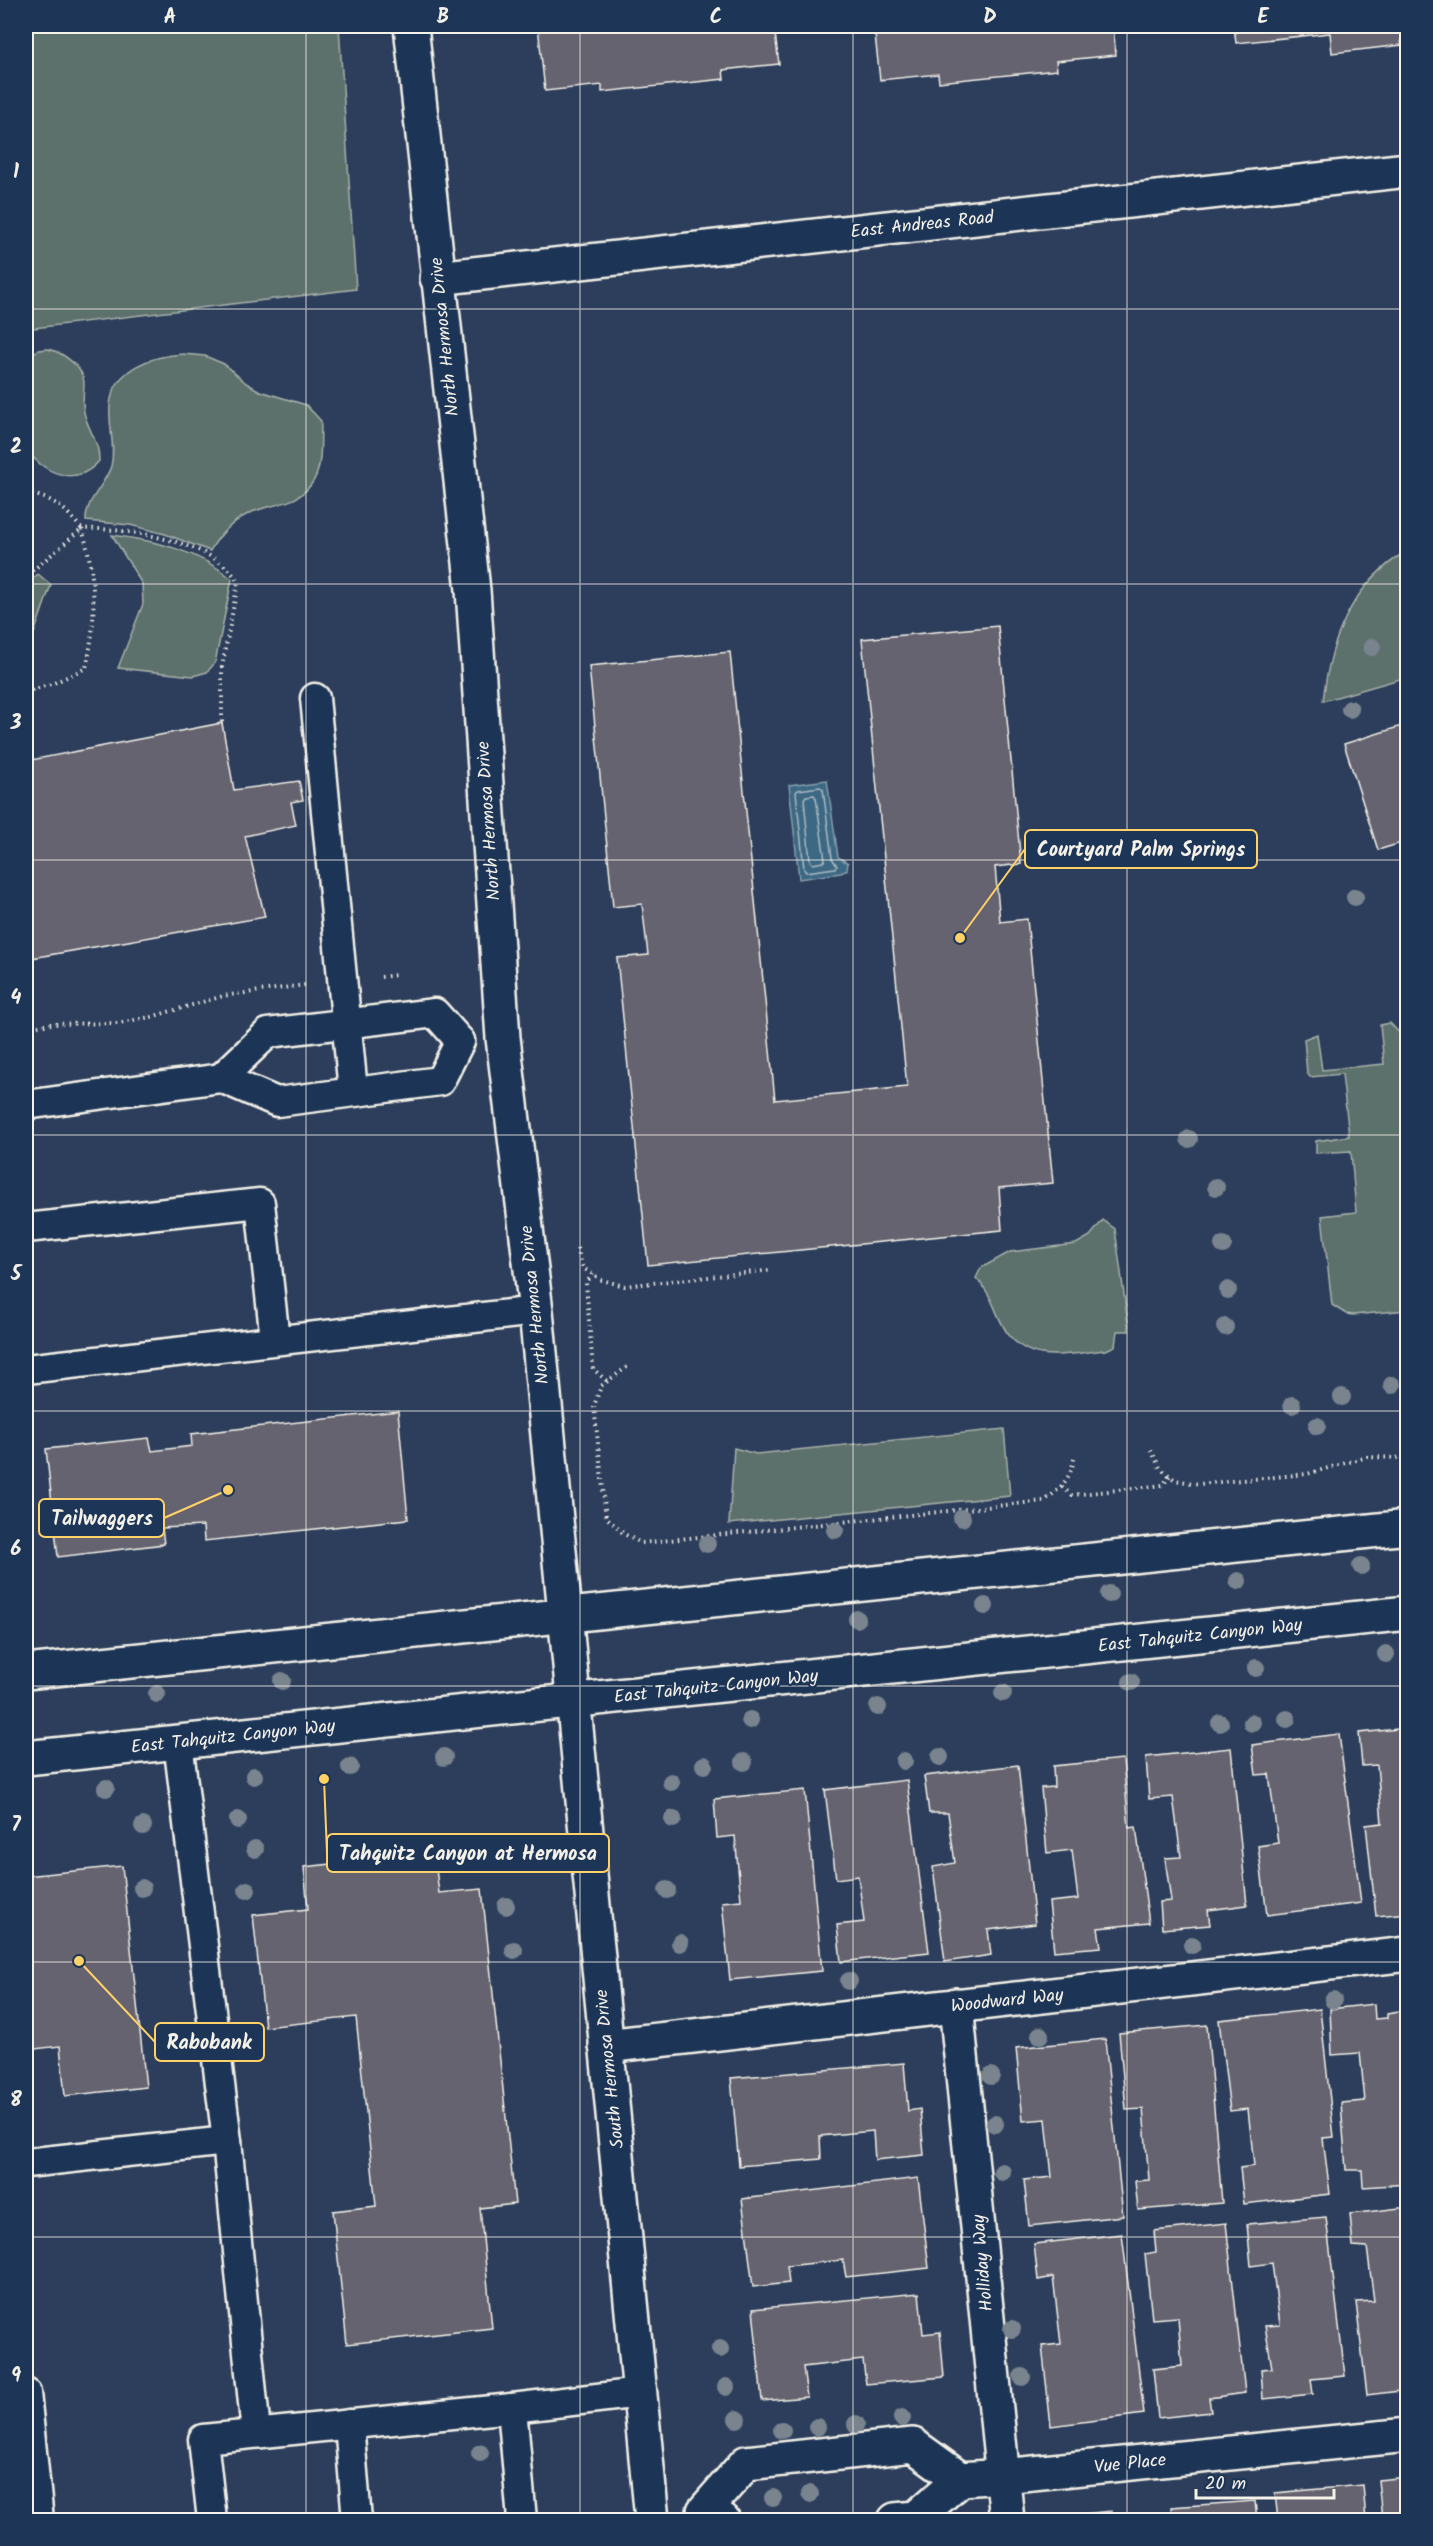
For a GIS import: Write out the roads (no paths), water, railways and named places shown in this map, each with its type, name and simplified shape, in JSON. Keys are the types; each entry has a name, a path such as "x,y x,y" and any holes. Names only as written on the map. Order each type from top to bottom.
{"street":[{"name":"North Hermosa Drive","path":"411,26 473,590 503,1038 536,1311 564,1617"},
{"name":"East Andreas Road","path":"437,278 1407,170"},
{"path":"26,1672 1407,1527"},
{"name":"East Tahquitz Canyon Way","path":"26,1758 1407,1613"},
{"name":"South Hermosa Drive","path":"564,1617 652,2519"},
{"name":"Woodward Way","path":"606,2046 1407,1954"},
{"name":"Holliday Way","path":"956,2005 1007,2520"},
{"name":"Vue Place","path":"960,2479 1407,2435"},
{"path":"652,2519 713,2516 746,2463 913,2445 960,2479 916,2518 895,2520"}],"lane":[{"path":"315,698 353,1091"},
{"path":"221,1078 268,1033 435,1014 460,1041"},
{"path":"460,1041 503,1038"},
{"path":"26,1105 221,1078 278,1102 440,1081 460,1041"},
{"path":"26,1228 260,1203 275,1340"},
{"path":"26,1369 536,1311"},
{"path":"178,1742 227,2141 256,2433"},
{"path":"26,2163 227,2141"},
{"path":"26,2393 39,2520"},
{"path":"212,2520 203,2439 640,2393"},
{"path":"512,2408 522,2520"},
{"path":"349,2424 357,2520"}],"water":[{"path":"827,780 838,857 848,863 847,870 841,873 799,879 789,785"}],"place":[{"name":"Courtyard Palm Springs","path":"960,938"},
{"name":"Tailwaggers","path":"228,1490"},
{"name":"Tahquitz Canyon at Hermosa","path":"324,1779"},
{"name":"Rabobank","path":"79,1961"}]}
